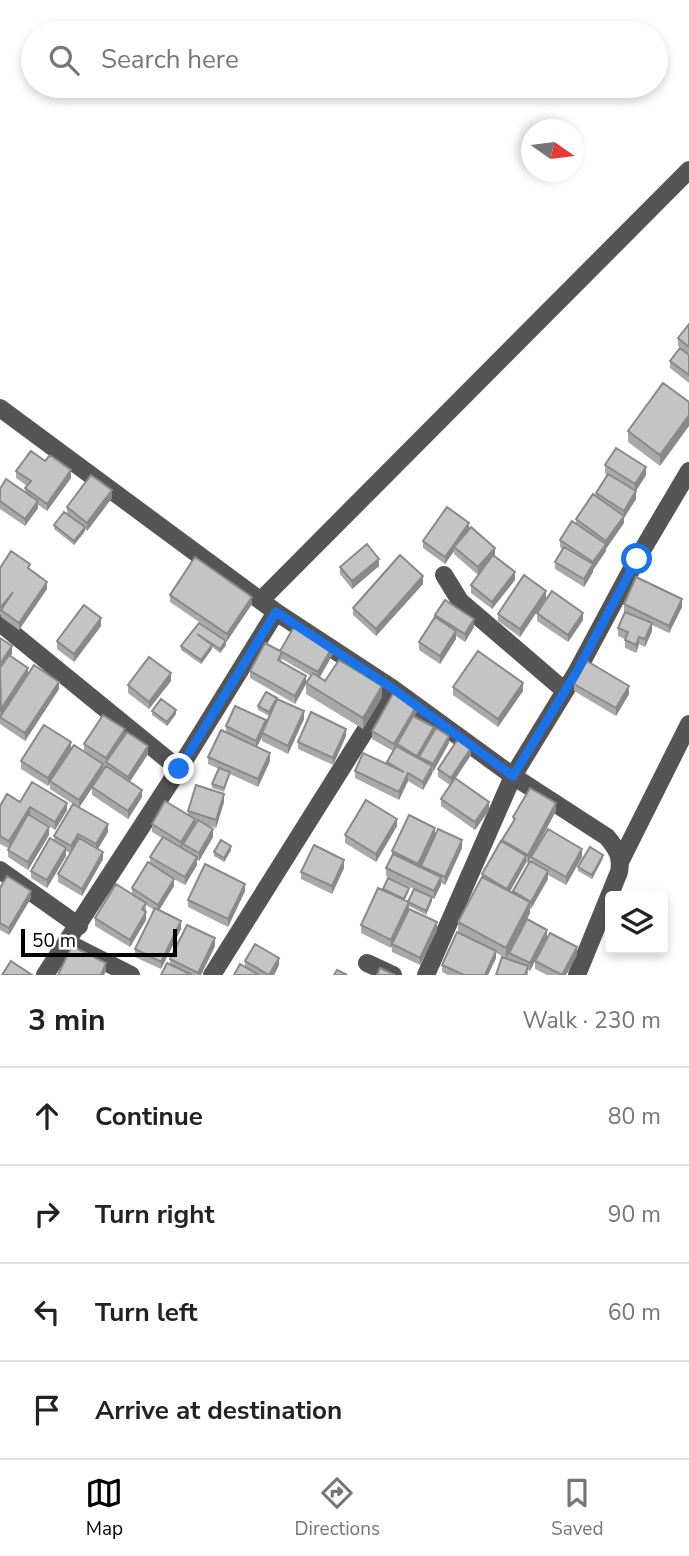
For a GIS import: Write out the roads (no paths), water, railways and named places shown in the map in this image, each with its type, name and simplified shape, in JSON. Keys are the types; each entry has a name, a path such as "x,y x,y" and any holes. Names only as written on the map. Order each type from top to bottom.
{"street":[{"path":"261,600 689,170"},
{"path":"0,408 276,612 392,688 513,776 607,837 621,860"},
{"path":"426,975 513,776 565,691 689,471"},
{"path":"444,575 460,601 565,691"},
{"path":"45,975 179,769 276,612"},
{"path":"0,623 179,769"},
{"path":"212,975 392,688"},
{"path":"577,975 619,872 621,860 689,724"},
{"path":"0,870 79,926"},
{"path":"66,942 131,975"},
{"path":"368,963 393,975"}]}
